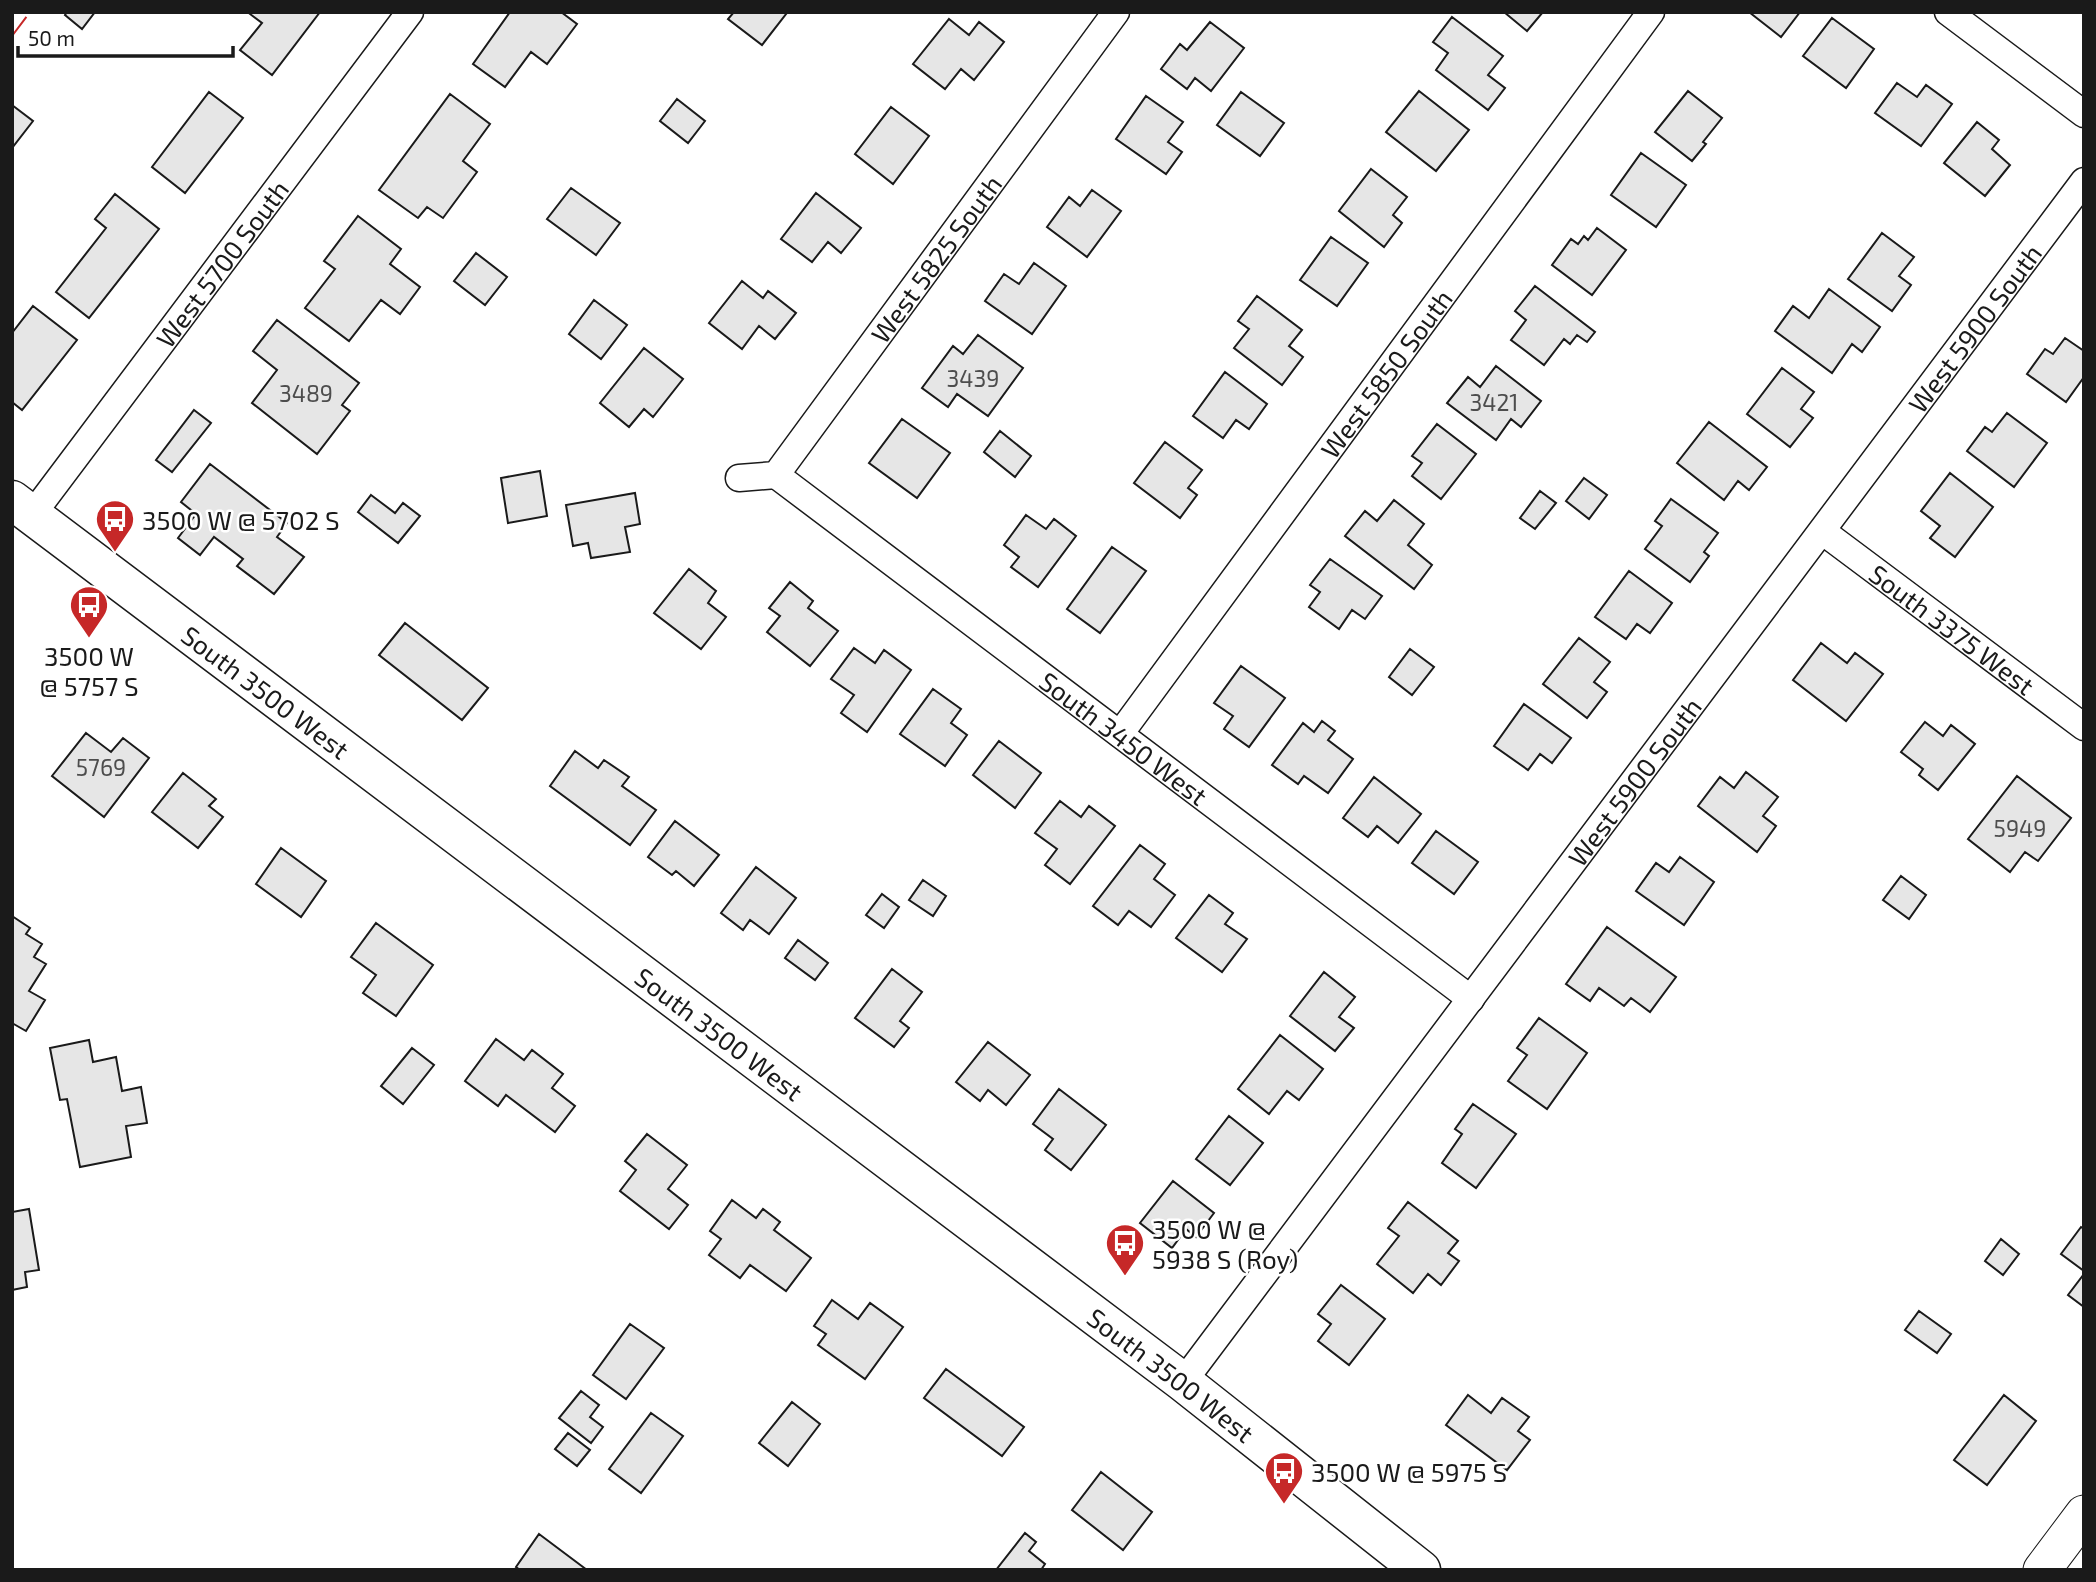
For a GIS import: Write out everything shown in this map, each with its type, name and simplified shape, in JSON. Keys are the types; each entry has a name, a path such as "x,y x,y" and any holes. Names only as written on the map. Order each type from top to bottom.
{"main road":[{"name":"South 3500 West","path":"22,507 1183,1382 1422,1570"}],"street":[{"name":"West 5700 South","path":"22,507 410,12"},
{"name":"West 5825 South","path":"776,475 1116,12"},
{"name":"West 5850 South","path":"1120,734 1651,12"},
{"path":"1948,12 2084,114"},
{"name":"West 5900 South","path":"1183,1382 2084,181"},
{"path":"739,478 776,475"},
{"name":"South 3450 West","path":"776,475 1471,999"},
{"name":"South 3375 West","path":"1822,531 2084,727"},
{"path":"2042,1570 2084,1514"}],"building":[{"path":"67,12 95,12 82,29 65,15"},
{"path":"320,12 272,75 240,50 262,23 250,14"},
{"path":"510,12 561,12 577,24 547,64 531,52 505,87 473,64"},
{"path":"734,12 786,14 762,45 728,19"},
{"path":"1504,12 1543,12 1527,31"},
{"path":"1749,12 1800,12 1781,37"},
{"path":"1452,17 1503,56 1488,75 1505,88 1488,110 1436,70 1448,53 1433,42"},
{"path":"1832,18 1874,49 1846,88 1803,56"},
{"path":"949,19 969,35 979,22 1004,42 974,80 961,69 945,89 913,64"},
{"path":"1210,22 1244,48 1211,91 1195,78 1187,89 1161,69 1180,44 1187,50"},
{"path":"1897,83 1917,97 1926,85 1952,104 1921,146 1875,113"},
{"path":"1419,91 1469,130 1436,171 1386,132"},
{"path":"1688,91 1722,118 1692,161 1655,132"},
{"path":"209,92 243,118 185,193 152,167"},
{"path":"1241,92 1284,123 1260,156 1217,125"},
{"path":"450,94 490,124 463,161 477,172 443,218 427,207 418,218 379,190"},
{"path":"1146,96 1183,122 1168,142 1182,152 1166,174 1116,139"},
{"path":"677,99 705,121 688,143 660,121"},
{"path":"12,105 33,121 12,148"},
{"path":"891,107 929,136 893,184 855,154"},
{"path":"1977,122 1999,140 1992,149 2010,165 1985,196 1944,163"},
{"path":"1641,153 1686,185 1656,227 1611,195"},
{"path":"1371,169 1407,197 1393,215 1402,223 1384,247 1339,211"},
{"path":"571,188 620,223 596,255 547,219"},
{"path":"1092,190 1121,211 1087,257 1047,227 1069,197 1080,206"},
{"path":"816,193 861,228 841,253 828,242 812,262 781,239"},
{"path":"115,194 159,229 89,318 56,292 106,228 95,219"},
{"path":"358,216 401,249 390,264 420,287 400,314 381,300 349,341 305,308 335,269 324,261"},
{"path":"1597,228 1626,250 1592,295 1552,265 1571,239 1578,244 1584,236 1588,240"},
{"path":"1882,233 1914,257 1899,276 1911,285 1892,311 1848,279"},
{"path":"1331,237 1368,263 1337,306 1300,280"},
{"path":"476,253 507,277 485,305 454,281"},
{"path":"1034,263 1066,286 1032,334 985,301 1004,274 1019,284"},
{"path":"742,281 763,298 768,291 796,313 775,339 759,326 742,349 709,323"},
{"path":"1535,286 1595,332 1587,342 1577,335 1570,344 1564,339 1544,365 1511,340 1526,320 1515,311"},
{"path":"1829,289 1880,327 1862,352 1852,344 1832,373 1775,331 1793,306 1809,318"},
{"path":"1257,296 1302,330 1289,346 1303,357 1282,385 1234,348 1249,329 1238,321"},
{"path":"594,300 627,325 601,359 569,334"},
{"path":"33,306 77,340 22,410 12,402 12,333"},
{"path":"277,320 359,383 342,405 350,411 317,454 252,403 277,370 253,351"},
{"path":"978,335 1023,368 988,416 957,394 948,407 922,388 953,346 963,354"},
{"path":"2065,338 2084,351 2084,377 2066,402 2027,374 2045,349 2053,354"},
{"path":"644,348 683,379 653,417 644,409 629,427 600,403"},
{"path":"1496,366 1541,401 1521,427 1511,419 1496,440 1447,403 1468,377 1480,387"},
{"path":"1782,368 1814,392 1801,409 1813,418 1790,447 1747,414"},
{"path":"1225,372 1267,404 1249,429 1236,420 1223,438 1193,416"},
{"path":"194,410 211,423 172,472 156,460"},
{"path":"2007,413 2047,443 2014,487 1967,451 1985,427 1992,432"},
{"path":"902,419 950,453 917,498 869,463"},
{"path":"1709,422 1767,467 1749,490 1738,481 1724,500 1677,463"},
{"path":"1437,424 1476,454 1441,499 1412,476 1422,463 1412,456"},
{"path":"1000,431 1031,456 1015,477 984,452"},
{"path":"1165,442 1202,470 1188,488 1197,495 1180,518 1134,483"},
{"path":"210,464 287,523 277,537 304,557 274,594 237,566 243,559 214,537 200,555 178,538 196,514 181,502"},
{"path":"540,471 547,516 508,523 501,478"},
{"path":"1950,473 1993,507 1955,557 1930,538 1940,526 1921,511"},
{"path":"1584,478 1607,495 1589,519 1566,501"},
{"path":"1540,491 1556,503 1535,529 1520,518"},
{"path":"635,493 640,524 625,527 630,552 591,558 588,543 573,546 566,505"},
{"path":"371,495 395,513 403,503 420,516 398,543 358,512"},
{"path":"1671,499 1718,533 1704,552 1709,556 1690,582 1645,549 1662,526 1655,521"},
{"path":"1394,500 1424,524 1408,545 1432,565 1414,589 1345,536 1365,511 1377,521"},
{"path":"1026,515 1046,529 1054,519 1076,536 1038,587 1011,567 1019,557 1004,545"},
{"path":"1112,547 1146,571 1100,633 1067,609"},
{"path":"1330,559 1382,596 1365,619 1352,610 1339,629 1309,607 1320,592 1310,585"},
{"path":"689,569 716,591 708,603 726,617 701,649 654,613"},
{"path":"1629,571 1672,603 1650,633 1637,624 1626,639 1595,617"},
{"path":"790,582 813,601 808,608 838,631 810,666 767,632 780,616 769,608"},
{"path":"405,623 488,688 462,720 379,655"},
{"path":"1579,638 1610,662 1594,682 1607,692 1587,718 1543,684"},
{"path":"1821,643 1847,663 1855,653 1883,674 1846,721 1793,680"},
{"path":"854,648 875,663 884,650 911,670 867,732 841,713 854,695 831,679"},
{"path":"1410,649 1434,667 1412,695 1389,677"},
{"path":"1241,666 1285,698 1249,747 1224,729 1233,716 1214,703"},
{"path":"933,689 961,709 951,723 967,735 945,766 900,734"},
{"path":"1524,704 1571,738 1552,763 1540,754 1528,770 1494,746"},
{"path":"1322,721 1335,731 1328,740 1353,759 1328,793 1304,776 1298,784 1272,765 1303,723 1314,732"},
{"path":"1925,722 1943,736 1951,725 1975,744 1938,790 1919,775 1923,769 1901,752"},
{"path":"86,733 111,752 123,738 149,758 104,817 52,776"},
{"path":"999,741 1041,773 1015,808 973,775"},
{"path":"575,751 598,768 604,760 629,777 622,786 656,810 630,845 550,786"},
{"path":"1746,772 1778,797 1763,816 1776,826 1757,852 1698,806 1720,777 1734,788"},
{"path":"183,773 216,799 209,806 223,817 198,848 152,812"},
{"path":"2017,776 2071,818 2038,861 2025,852 2010,872 1968,839"},
{"path":"1374,777 1421,814 1398,843 1377,826 1368,837 1343,818"},
{"path":"1060,801 1081,817 1089,806 1115,826 1070,884 1045,865 1057,849 1035,833"},
{"path":"675,821 719,855 694,886 676,871 672,875 648,857"},
{"path":"1436,831 1478,862 1454,894 1412,863"},
{"path":"1140,845 1165,864 1154,879 1175,895 1151,927 1129,911 1118,925 1093,906"},
{"path":"281,848 326,881 301,917 256,884"},
{"path":"1680,857 1714,882 1684,925 1636,891 1656,863 1669,872"},
{"path":"756,867 796,898 769,934 750,920 743,930 721,913"},
{"path":"1901,876 1926,895 1909,919 1883,900"},
{"path":"923,880 946,896 933,916 909,900"},
{"path":"882,894 899,907 884,928 866,915"},
{"path":"1209,895 1233,913 1225,924 1247,939 1222,972 1176,938"},
{"path":"12,916 30,928 26,934 42,944 34,957 46,964 29,991 45,1000 26,1031 12,1023"},
{"path":"376,923 433,965 396,1016 363,993 376,975 351,957"},
{"path":"1607,927 1676,977 1650,1012 1631,998 1624,1006 1599,988 1590,1001 1566,984"},
{"path":"798,940 828,963 815,980 785,958"},
{"path":"892,969 922,992 900,1021 909,1028 894,1047 855,1018"},
{"path":"1324,972 1355,997 1339,1017 1354,1028 1335,1051 1290,1016"},
{"path":"1539,1018 1587,1053 1547,1109 1508,1081 1527,1055 1517,1048"},
{"path":"1280,1035 1323,1069 1299,1100 1287,1091 1269,1114 1238,1089"},
{"path":"496,1039 524,1060 532,1050 563,1074 552,1088 575,1106 555,1132 506,1095 498,1106 465,1081"},
{"path":"89,1040 93,1062 116,1057 122,1091 141,1087 147,1123 126,1126 131,1157 80,1167 67,1099 60,1100 50,1048"},
{"path":"988,1042 1030,1075 1006,1105 988,1090 980,1101 956,1082"},
{"path":"412,1048 434,1065 403,1104 381,1086"},
{"path":"1059,1089 1106,1125 1071,1170 1045,1150 1053,1139 1033,1124"},
{"path":"1473,1104 1516,1134 1476,1188 1442,1163 1462,1134 1455,1129"},
{"path":"1229,1116 1263,1143 1230,1185 1196,1159"},
{"path":"647,1134 687,1165 668,1189 688,1205 669,1229 620,1191 636,1170 625,1161"},
{"path":"1173,1181 1214,1213 1196,1237 1186,1229 1172,1248 1140,1223"},
{"path":"732,1200 756,1218 763,1209 780,1222 774,1230 811,1258 786,1291 750,1265 740,1278 709,1255 721,1239 710,1231"},
{"path":"1408,1202 1458,1241 1448,1253 1459,1261 1441,1285 1428,1274 1413,1293 1377,1264 1399,1236 1388,1228"},
{"path":"29,1209 39,1270 25,1272 27,1287 12,1290 12,1212"},
{"path":"2081,1227 2084,1229 2084,1271 2061,1254"},
{"path":"2001,1239 2019,1254 2003,1275 1985,1261"},
{"path":"2084,1274 2084,1307 2068,1295"},
{"path":"1341,1285 1385,1319 1349,1365 1318,1341 1331,1324 1318,1314"},
{"path":"832,1300 858,1319 870,1303 903,1327 865,1379 818,1345 826,1334 814,1326"},
{"path":"1919,1311 1951,1334 1937,1353 1905,1330"},
{"path":"630,1324 664,1348 626,1399 593,1375"},
{"path":"946,1369 1024,1427 1002,1456 924,1398"},
{"path":"581,1391 599,1405 590,1417 603,1427 591,1443 559,1418"},
{"path":"1468,1395 1491,1413 1502,1398 1529,1417 1518,1431 1530,1440 1507,1470 1446,1425"},
{"path":"2004,1395 2036,1421 1987,1485 1954,1460"},
{"path":"792,1402 820,1424 788,1466 759,1443"},
{"path":"651,1413 683,1436 641,1493 609,1469"},
{"path":"568,1433 590,1450 577,1466 555,1449"},
{"path":"1101,1472 1152,1512 1123,1550 1072,1510"},
{"path":"1025,1533 1036,1542 1029,1551 1045,1564 1041,1570 996,1570"},
{"path":"539,1534 587,1570 520,1570 516,1567"}],"power":[{"path":"12,36 30,12"}],"place":[{"name":"3500 W @ 5702 S","path":"115,553"},
{"name":"3500 W @ 5757 S","path":"89,639"},
{"name":"3500 W @ 5938 S (Roy)","path":"1125,1277"},
{"name":"3500 W @ 5975 S","path":"1284,1505"}]}
